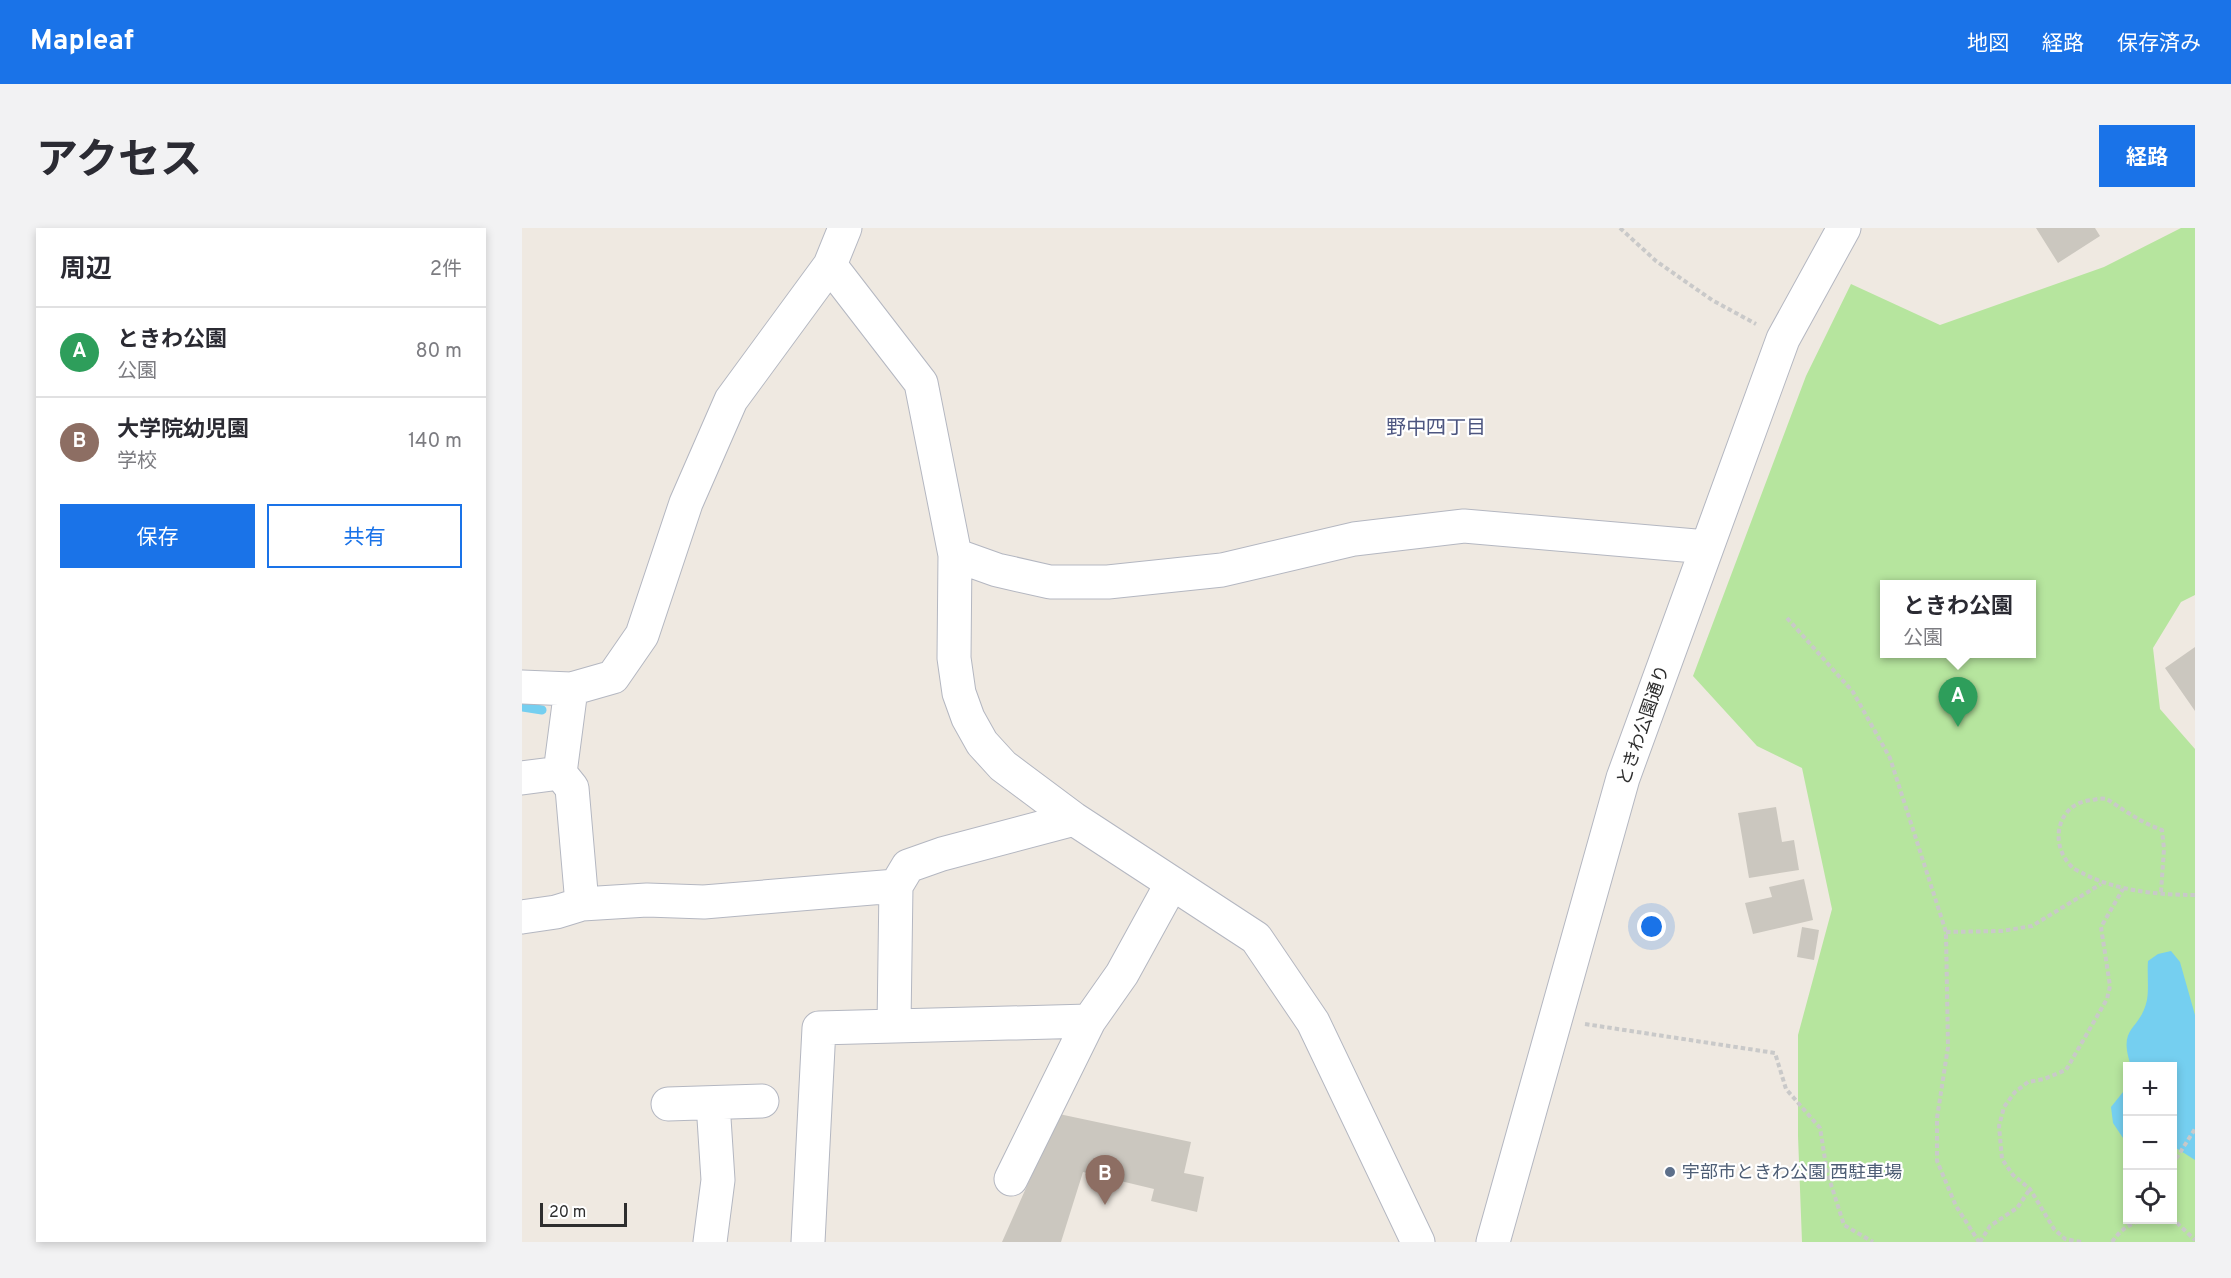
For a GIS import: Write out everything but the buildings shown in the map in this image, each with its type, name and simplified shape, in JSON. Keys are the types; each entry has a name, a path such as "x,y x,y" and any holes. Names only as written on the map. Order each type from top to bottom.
{"street":[{"path":"522,687 571,689 613,677 642,634 687,502 731,400 830,265 845,228"},
{"name":"ときわ公園通り","path":"1493,1242 1623,778 1783,339 1844,228"},
{"path":"830,265 921,383 955,555 954,658 959,693 968,718 982,743 1003,766 1074,819 1256,938 1313,1022 1418,1242"},
{"path":"955,555 997,570 1050,582 1096,582 1222,570 1354,539 1464,526 1707,547"},
{"path":"571,689 560,773 572,788 582,904"},
{"path":"522,778 560,773"},
{"path":"894,1025 896,886 908,866 942,854 1074,819"},
{"path":"1011,1179 1089,1021 1122,974 1172,883"},
{"path":"522,917 556,912 582,904 647,900 704,902 896,886"},
{"path":"808,1242 819,1028 1089,1021"},
{"path":"668,1104 762,1101"},
{"path":"710,1242 718,1180 713,1102"}],"path":[{"path":"1620,228 1656,261 1712,300 1783,339"},
{"path":"1786,618 1853,692 1890,758 1946,932 1948,1047 1937,1118 1937,1161 1956,1206 1980,1242 1990,1226 2018,1208 2030,1189"},
{"path":"2161,892 2164,849 2162,830 2148,825 2105,799 2085,800 2066,811 2059,824 2060,848 2072,868 2102,883 2123,889 2161,892 2175,896 2195,895"},
{"path":"1946,932 2002,931 2032,926 2102,883"},
{"path":"2081,1242 2065,1239 2059,1234 2030,1189 2013,1175 2002,1159 1999,1126 2004,1107 2015,1092 2028,1082 2044,1079 2066,1070 2108,999 2110,986 2101,927 2123,889"},
{"path":"1578,1023 1775,1053 1786,1089 1820,1128 1827,1172 1844,1226 1873,1242"},
{"path":"2177,1158 2195,1129"},
{"path":"2177,1223 2195,1240"},
{"path":"2112,1242 2130,1224"}],"green space":[{"path":"2181,228 2195,228 2195,595 2181,602 2153,648 2160,709 2195,749 2195,1242 1802,1242 1798,1136 1798,1035 1832,909 1802,768 1757,746 1693,676 1806,376 1851,284 1940,325 2104,267"}],"water":[{"path":"2171,951 2180,962 2195,1015 2195,1160 2177,1149 2177,1062 2130,1062 2127,1053 2128,1036 2140,1018 2147,1000 2148,961 2158,954"},
{"path":"2123,1092 2123,1138 2113,1123 2111,1107"}],"waterway":[{"path":"522,707 542,710"}],"place":[{"name":"ときわ公園","path":"1958,727"},
{"name":"宇部市ときわ公園 西駐車場","path":"1670,1172"},
{"name":"大学院幼児園","path":"1105,1205"}],"district":[{"name":"野中四丁目","path":"1436,427"}]}
